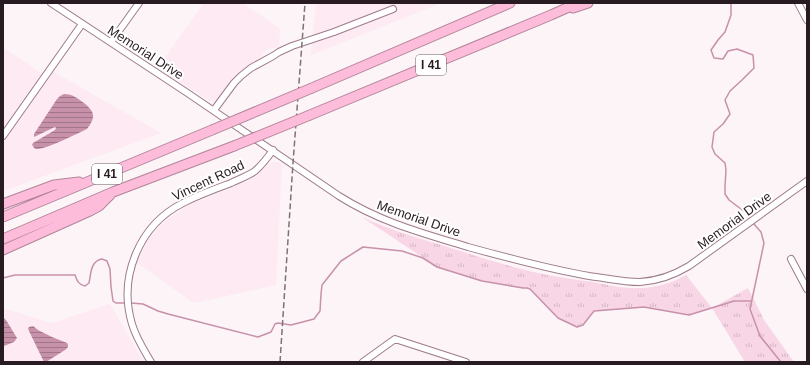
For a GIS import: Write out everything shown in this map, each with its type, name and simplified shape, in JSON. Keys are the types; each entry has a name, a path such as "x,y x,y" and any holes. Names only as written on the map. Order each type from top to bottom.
{"highway":[{"name":"I 41","path":"3,217 312,88 510,3"},
{"name":"I 41","path":"3,239 114,192 310,115 578,3"},
{"path":"551,15 588,3"},
{"path":"3,204 54,185 92,180"},
{"path":"3,250 90,211 99,206 114,192"}],"street":[{"name":"Memorial Drive","path":"51,3 214,110 348,202 369,213 403,227 530,264 582,275 635,282 650,281 670,276 685,268 807,181"},
{"path":"111,42 139,3"},
{"path":"798,3 807,20"},
{"path":"214,110 234,83 255,65 284,49 334,32 393,9"},
{"path":"3,135 82,24"},
{"name":"Vincent Road","path":"151,362 134,330 127,299 128,279 134,258 142,240 156,222 169,211 184,202 252,173 262,164 273,150"},
{"path":"791,259 807,289"},
{"path":"363,362 395,339 466,362"}],"shaded area":[{"path":"204,3 243,3 280,29 279,48 271,48 266,50 261,57 235,76 219,98 214,102 210,101 158,67"},
{"path":"316,3 441,3 311,55"},
{"path":"3,47 45,76 50,70 161,133 3,191"},
{"path":"64,94 75,97 88,106 93,115 92,121 87,129 83,131 47,147 35,149 32,145 33,143 55,130 55,127 34,137 34,134 57,99"},
{"path":"273,162 282,164 276,285 194,303 137,263 149,239 168,219 187,206 247,181 256,176"},
{"path":"110,304 144,362 3,362 3,308 52,323"},
{"path":"3,317 17,338 14,342 4,346 3,346"},
{"path":"33,326 52,337 67,343 68,347 44,362 28,329 29,327"}],"green space":[{"path":"362,217 396,231 482,258 520,269 553,276 628,288 646,288 670,283 686,275 712,308 689,315 644,307 594,311 583,325 577,327 558,318 530,289 482,281 437,267"},
{"path":"748,288 764,320 794,362 745,362 712,308"}],"waterway":[{"path":"731,3 731,15 725,32 711,50 714,58 723,59 728,51 737,49 753,55 754,68 730,91 725,100 730,114 723,124 714,132 712,147 715,154 725,163 725,194 729,200 745,212 751,220"},
{"path":"753,223 761,232 764,243 750,309 760,336 781,362"},
{"path":"131,303 143,304 168,314 258,337 271,332 275,324 278,323 291,325 314,319 320,311 322,285 341,261 363,247 402,251 423,258 437,267 482,281 530,289 558,318 577,327 583,325 594,311 644,307 689,315 734,301 751,301"},
{"path":"3,278 15,275 75,275 78,282 85,286 89,283 93,265 95,262 102,259 107,261 110,269 113,301 116,303 127,303"}],"railway":[{"path":"280,362 305,3"}]}
